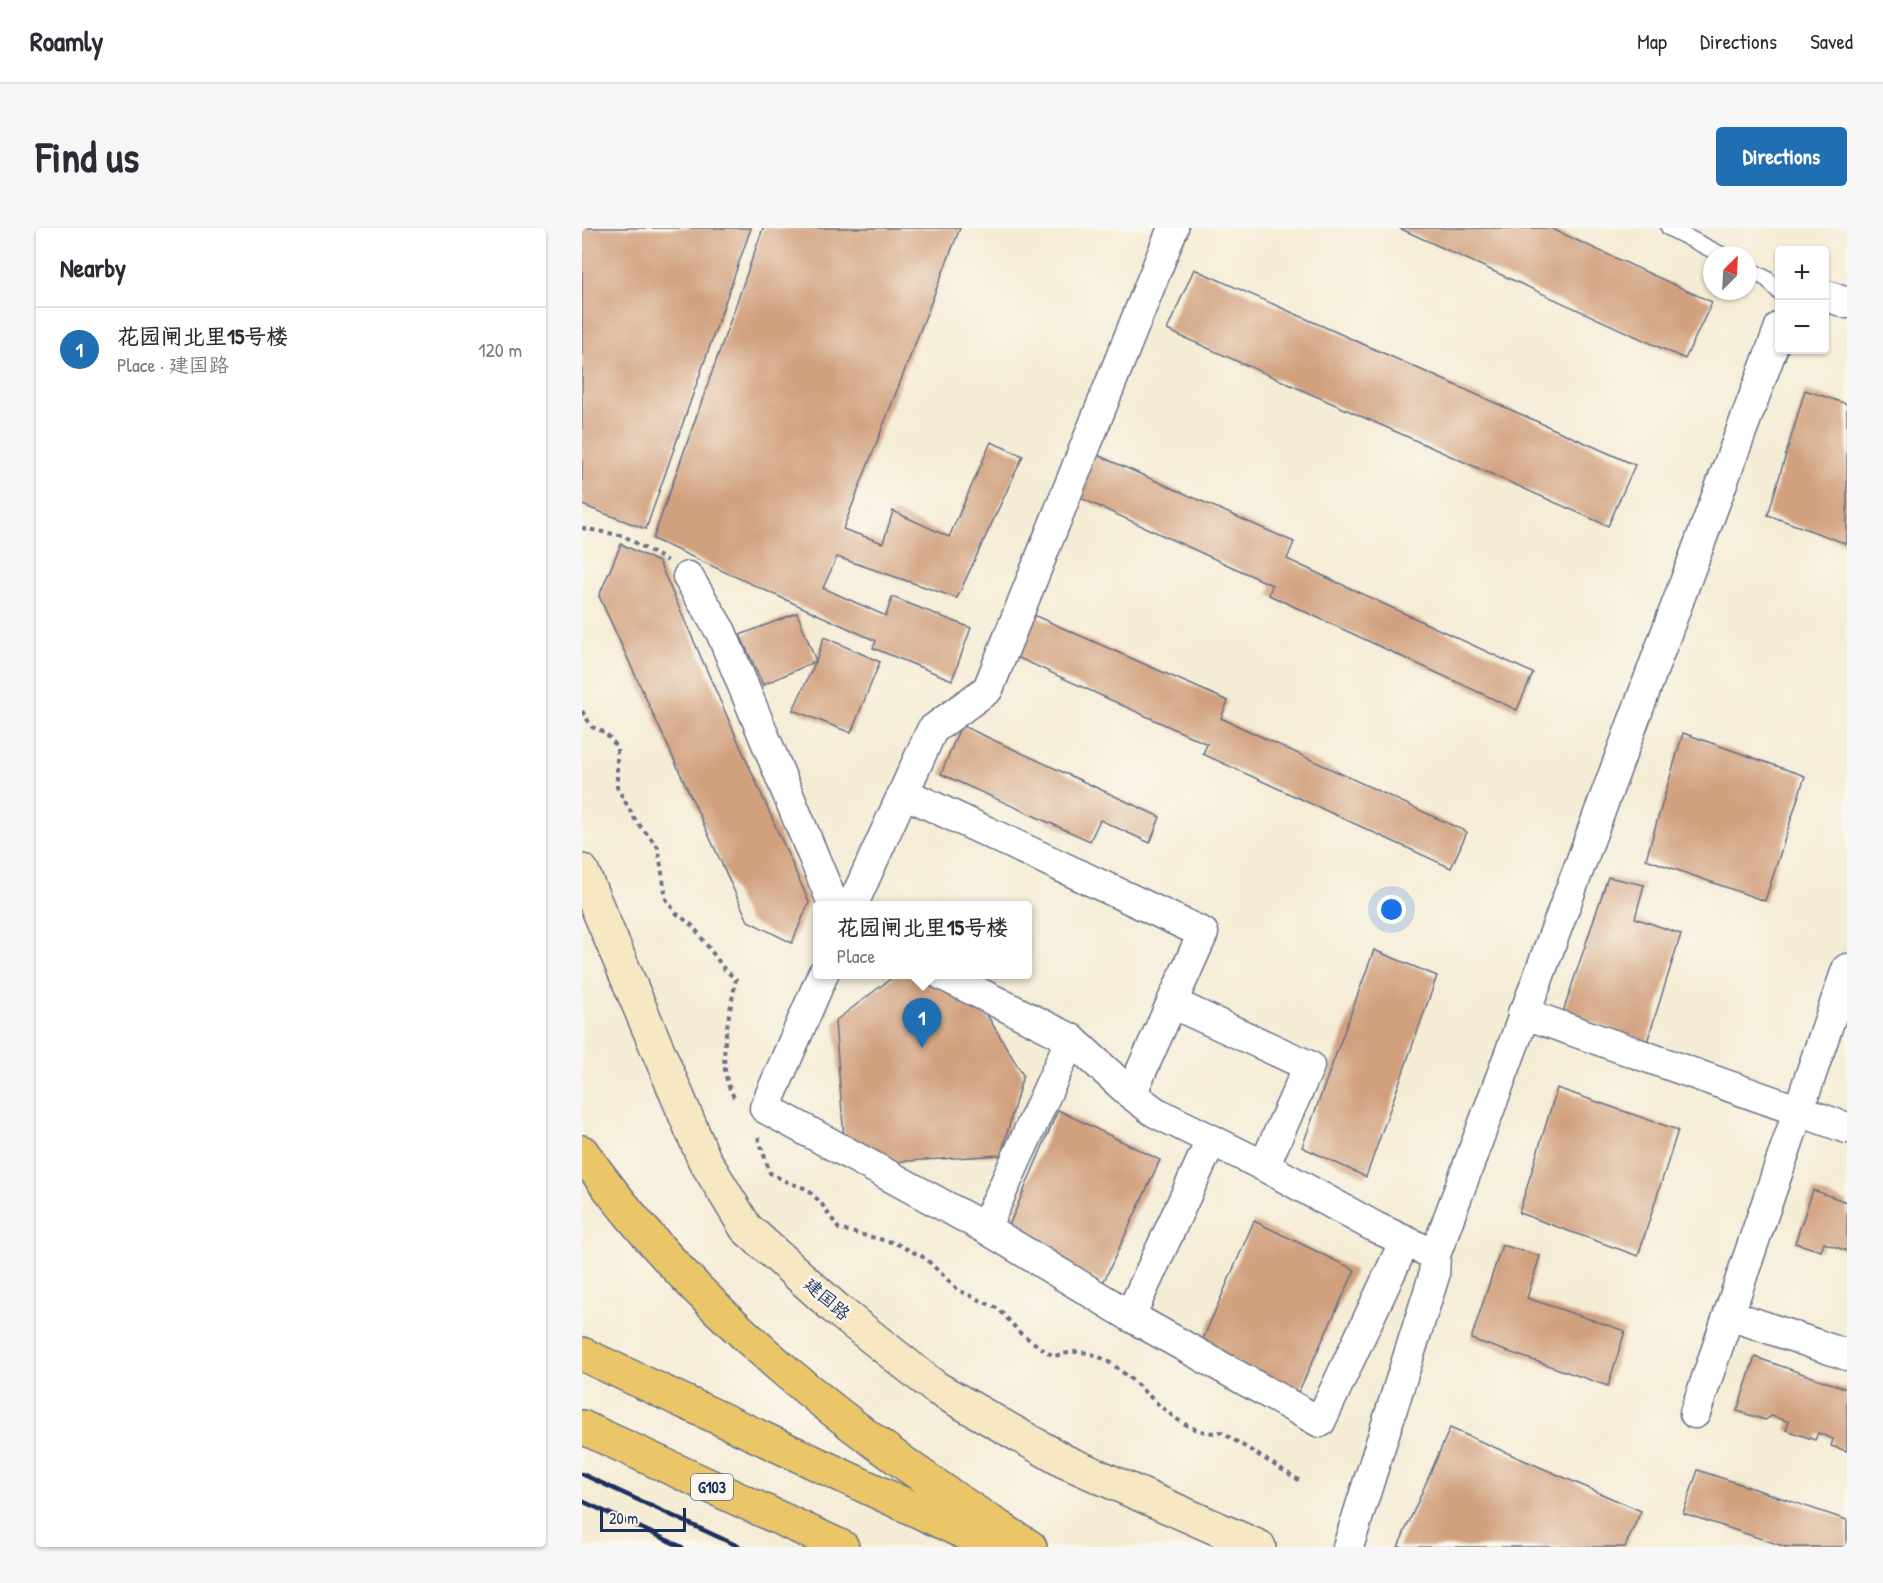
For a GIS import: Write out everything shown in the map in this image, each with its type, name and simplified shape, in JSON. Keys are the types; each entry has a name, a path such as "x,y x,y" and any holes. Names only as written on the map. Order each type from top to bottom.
{"highway":[{"path":"582,1152 635,1223 688,1281 766,1355 810,1393 887,1452 1030,1547"},
{"path":"582,1354 995,1547"},
{"name":"G103","path":"582,1427 842,1547"}],"main road":[{"name":"建国路","path":"582,871 704,1159 746,1228 836,1308 936,1388 1064,1461 1259,1547"}],"street":[{"path":"854,901 932,730 988,689 1173,228"},
{"path":"1829,297 1847,303"},
{"path":"1348,1547 1434,1276 1435,1255 1775,338"},
{"path":"688,576 722,632 832,901"},
{"path":"904,793 1203,933 1131,1094"},
{"path":"821,979 765,1108 985,1228 1130,1316 1320,1422 1405,1240"},
{"path":"949,979 1071,1039 1131,1094 1155,1112 1435,1255"},
{"path":"1695,1413 1845,982"},
{"path":"1172,1003 1309,1066 1264,1166"},
{"path":"1523,1013 1847,1128"},
{"path":"985,1228 1071,1039"},
{"path":"1130,1316 1211,1141"},
{"path":"1730,1314 1847,1355"}],"lane":[{"path":"1669,228 1704,246"},
{"path":"1757,274 1767,279 1775,288"}],"path":[{"path":"582,528 624,536 654,552"},
{"path":"582,711 592,727 606,732 617,747 617,787 636,821 658,847 666,899 676,913 693,926 725,970 736,979 727,1041 726,1082 739,1104"},
{"path":"756,1132 770,1173 807,1189 821,1203 839,1229 895,1244 925,1258 958,1290 999,1309 1020,1333 1053,1356 1080,1352 1094,1355 1147,1393 1168,1414 1211,1434 1221,1432 1299,1480"}],"building":[{"path":"582,228 751,228 646,529 582,505"},
{"path":"763,228 960,228 843,529 883,543 893,511 949,537 991,442 1023,456 957,598 837,557 823,588 886,616 892,597 971,628 952,680 873,648 876,641 653,539"},
{"path":"1399,228 1550,228 1703,298 1703,300 1712,302 1685,359"},
{"path":"1194,269 1635,465 1608,526 1167,330"},
{"path":"1805,390 1847,404 1847,544 1768,515"},
{"path":"1095,454 1294,542 1287,559 1533,673 1517,710 1269,595 1272,585 1076,496"},
{"path":"621,544 659,562 809,902 792,943 748,921 599,596"},
{"path":"797,613 816,661 763,685 740,635"},
{"path":"1029,613 1228,701 1221,718 1467,832 1451,868 1203,754 1207,744 1010,654"},
{"path":"824,637 880,662 851,733 793,710 816,661"},
{"path":"961,725 1160,817 1150,843 1100,820 1090,841 941,774"},
{"path":"1683,733 1805,776 1765,901 1646,859"},
{"path":"1608,877 1644,885 1635,918 1681,934 1647,1042 1563,1012"},
{"path":"1374,950 1437,976 1366,1177 1302,1147"},
{"path":"890,979 936,979 975,995 1023,1075 1001,1155 893,1162 844,1139 835,1021"},
{"path":"1557,1088 1678,1130 1638,1256 1519,1213"},
{"path":"1058,1110 1160,1160 1103,1283 1005,1235"},
{"path":"1813,1190 1847,1202 1847,1251 1824,1243 1821,1251 1795,1243"},
{"path":"1254,1221 1355,1270 1298,1393 1200,1346"},
{"path":"1502,1245 1540,1256 1527,1298 1625,1331 1608,1386 1471,1339"},
{"path":"1755,1357 1847,1389 1847,1451 1831,1446 1833,1439 1818,1433 1815,1440 1786,1430 1789,1422 1772,1416 1765,1420 1737,1411"},
{"path":"1450,1428 1641,1511 1625,1547 1398,1547"},
{"path":"1698,1470 1847,1520 1847,1547 1786,1547 1683,1513"}],"railway":[{"path":"582,1474 740,1547"},
{"path":"582,1501 682,1547"}],"place":[{"name":"花园闸北里15号楼","path":"922,1048"}]}
